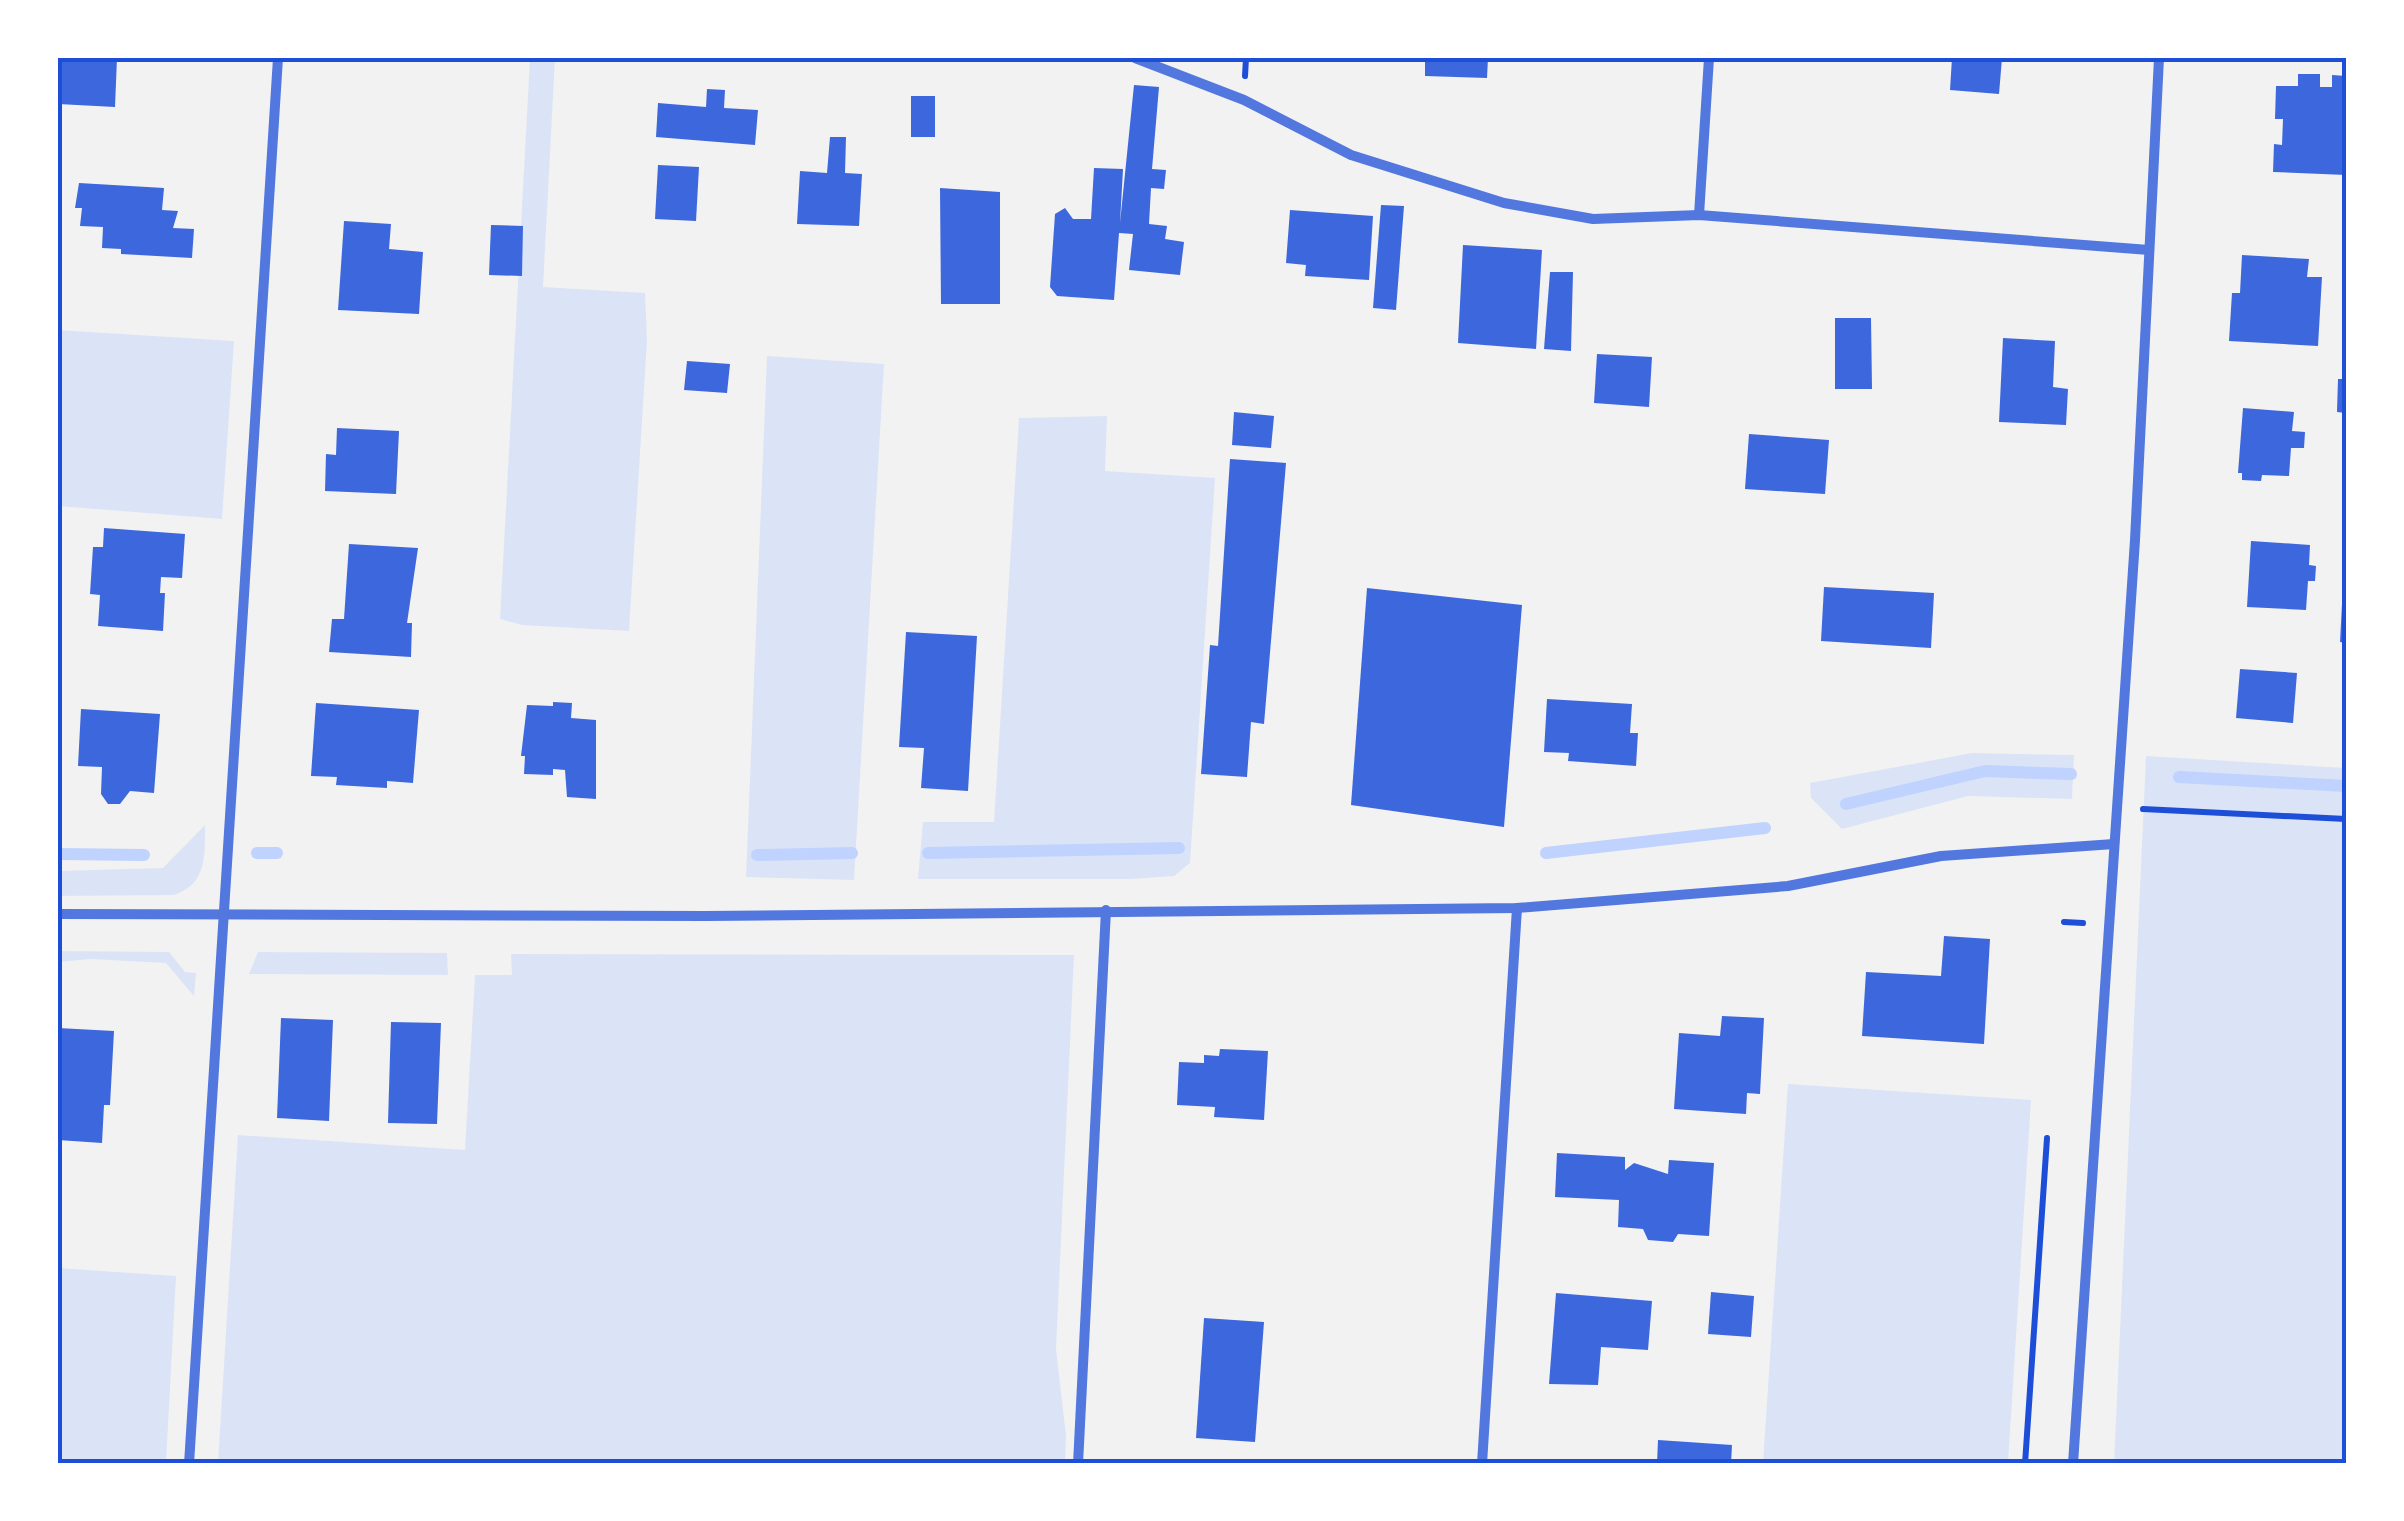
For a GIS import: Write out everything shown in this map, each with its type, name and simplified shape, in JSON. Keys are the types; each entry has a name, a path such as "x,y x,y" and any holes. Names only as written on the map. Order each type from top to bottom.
{"street":[{"path":"188,1464 278,58"},
{"path":"1134,58 1244,100 1351,155 1504,204 1592,219 1699,215 2149,250"},
{"path":"1699,215 1709,58"},
{"path":"2073,1464 2117,808 2159,58"},
{"path":"58,914 706,916 1517,908 1788,886 1940,856 2114,844"},
{"path":"1482,1464 1517,908"},
{"path":"1078,1464 1106,910"}],"path":[{"path":"2117,808 2346,819"},
{"path":"2025,1464 2047,1138"}],"shaded area":[{"path":"530,58 555,58 543,287 645,293 647,340 629,631 522,625 500,619"},
{"path":"58,330 234,341 222,519 58,506"},
{"path":"767,356 884,364 854,880 746,877"},
{"path":"1107,416 1105,471 1215,478 1190,863 1174,876 1131,879 918,879 923,822 994,822 1019,418"},
{"path":"1972,753 2074,755 2072,799 1968,796 1842,829 1811,798 1810,783"},
{"path":"2146,756 2346,768 2346,1463 2114,1464"},
{"path":"205,825 202,867 185,890 174,895 58,896 58,871 163,868"},
{"path":"58,951 169,952 185,972 196,973 194,996 166,963 91,959 58,962"},
{"path":"258,952 447,953 448,975 249,974"},
{"path":"511,954 1074,955 1056,1349 1066,1436 1065,1463 218,1463 238,1135 465,1150 475,975 512,975"},
{"path":"1788,1084 2031,1100 2008,1463 1763,1463"},
{"path":"58,1268 176,1276 166,1463 58,1463"}],"building":[{"path":"58,58 117,58 115,107 58,104"},
{"path":"1425,58 1488,58 1487,78 1425,76"},
{"path":"1952,58 2002,58 1999,94 1950,90"},
{"path":"2298,74 2320,74 2320,87 2332,87 2332,75 2346,76 2346,175 2273,172 2274,144 2282,145 2283,119 2275,119 2276,86 2298,86"},
{"path":"1134,85 1159,87 1152,169 1166,170 1164,189 1151,188 1149,224 1167,226 1165,239 1184,242 1180,275 1129,270 1133,234 1119,233 1114,300 1057,296 1050,287 1055,214 1065,208 1073,219 1091,219 1094,168 1123,169 1120,223"},
{"path":"707,89 725,90 724,108 758,110 755,145 656,137 658,103 706,107"},
{"path":"911,96 935,96 935,137 911,137"},
{"path":"830,137 846,137 845,173 862,174 859,226 797,224 800,171 827,173"},
{"path":"658,165 699,167 696,221 655,219"},
{"path":"79,183 164,188 162,210 178,211 173,228 194,229 192,258 121,254 121,249 102,248 103,227 80,226 82,208 75,208"},
{"path":"940,188 1000,192 1000,304 941,304"},
{"path":"1381,205 1404,206 1396,310 1373,308"},
{"path":"1290,210 1373,216 1369,280 1305,276 1306,265 1286,263"},
{"path":"344,221 391,224 389,249 423,252 419,314 338,310"},
{"path":"491,225 523,226 522,276 489,275"},
{"path":"1463,245 1542,250 1536,349 1458,343"},
{"path":"2242,255 2309,259 2307,277 2322,277 2318,346 2229,341 2232,293 2240,293"},
{"path":"1550,272 1573,272 1571,351 1544,349"},
{"path":"1835,318 1871,318 1872,389 1835,389"},
{"path":"2003,338 2055,341 2053,387 2068,389 2066,425 1999,422"},
{"path":"1597,354 1652,357 1649,407 1594,403"},
{"path":"687,361 730,364 727,393 684,390"},
{"path":"2338,379 2346,379 2346,413 2337,412"},
{"path":"2243,408 2294,412 2292,431 2305,432 2304,448 2291,448 2289,476 2262,475 2261,481 2242,480 2242,473 2238,473"},
{"path":"1234,412 1274,416 1271,448 1232,445"},
{"path":"337,428 399,431 396,494 325,491 326,454 336,455"},
{"path":"1749,434 1829,440 1825,494 1745,489"},
{"path":"1230,459 1286,463 1264,724 1251,722 1247,777 1201,774 1210,645 1218,646"},
{"path":"104,528 185,534 182,578 161,577 160,593 165,593 163,631 98,626 100,595 90,594 93,547 103,547"},
{"path":"2251,541 2310,545 2309,565 2316,566 2315,581 2308,581 2306,610 2247,607"},
{"path":"349,544 418,548 407,623 412,623 411,657 329,652 332,619 344,619"},
{"path":"2343,585 2346,586 2346,643 2340,642"},
{"path":"1824,587 1934,593 1931,648 1821,641"},
{"path":"1367,588 1522,605 1504,827 1351,805"},
{"path":"906,632 977,636 968,791 921,788 924,748 899,747"},
{"path":"2240,669 2297,673 2293,723 2236,718"},
{"path":"1547,699 1632,704 1630,733 1638,733 1636,766 1568,761 1569,753 1544,752"},
{"path":"553,702 572,703 571,718 596,720 596,799 567,797 565,770 553,769 553,775 524,774 525,756 521,756 527,705 553,706"},
{"path":"316,703 419,710 413,783 387,781 387,788 336,785 337,777 311,776"},
{"path":"81,709 160,714 154,793 130,791 120,804 108,804 101,794 102,767 78,766"},
{"path":"1944,936 1990,939 1984,1044 1862,1036 1866,972 1941,976"},
{"path":"1722,1016 1764,1018 1760,1094 1747,1093 1746,1114 1674,1109 1679,1033 1720,1036"},
{"path":"281,1018 333,1020 329,1121 277,1118"},
{"path":"391,1022 441,1023 437,1124 388,1123"},
{"path":"58,1028 114,1031 110,1105 104,1105 102,1143 58,1140"},
{"path":"1220,1049 1268,1051 1264,1120 1214,1117 1215,1107 1177,1105 1179,1062 1204,1063 1204,1055 1219,1056"},
{"path":"1557,1153 1625,1157 1625,1170 1634,1163 1668,1174 1669,1160 1714,1163 1709,1236 1678,1234 1673,1242 1648,1240 1643,1229 1618,1227 1619,1200 1555,1197"},
{"path":"1711,1292 1754,1296 1751,1337 1708,1334"},
{"path":"1556,1293 1652,1301 1648,1350 1601,1347 1598,1385 1549,1384"},
{"path":"1204,1318 1264,1322 1255,1442 1196,1438"},
{"path":"1658,1440 1732,1445 1731,1464 1657,1464"}],"waterway":[{"path":"1846,804 1985,771 2071,774"},
{"path":"2179,777 2346,786"},
{"path":"1546,853 1765,828"},
{"path":"928,853 1179,848"},
{"path":"257,853 277,853"},
{"path":"757,855 852,853"},
{"path":"58,854 144,855"}]}
